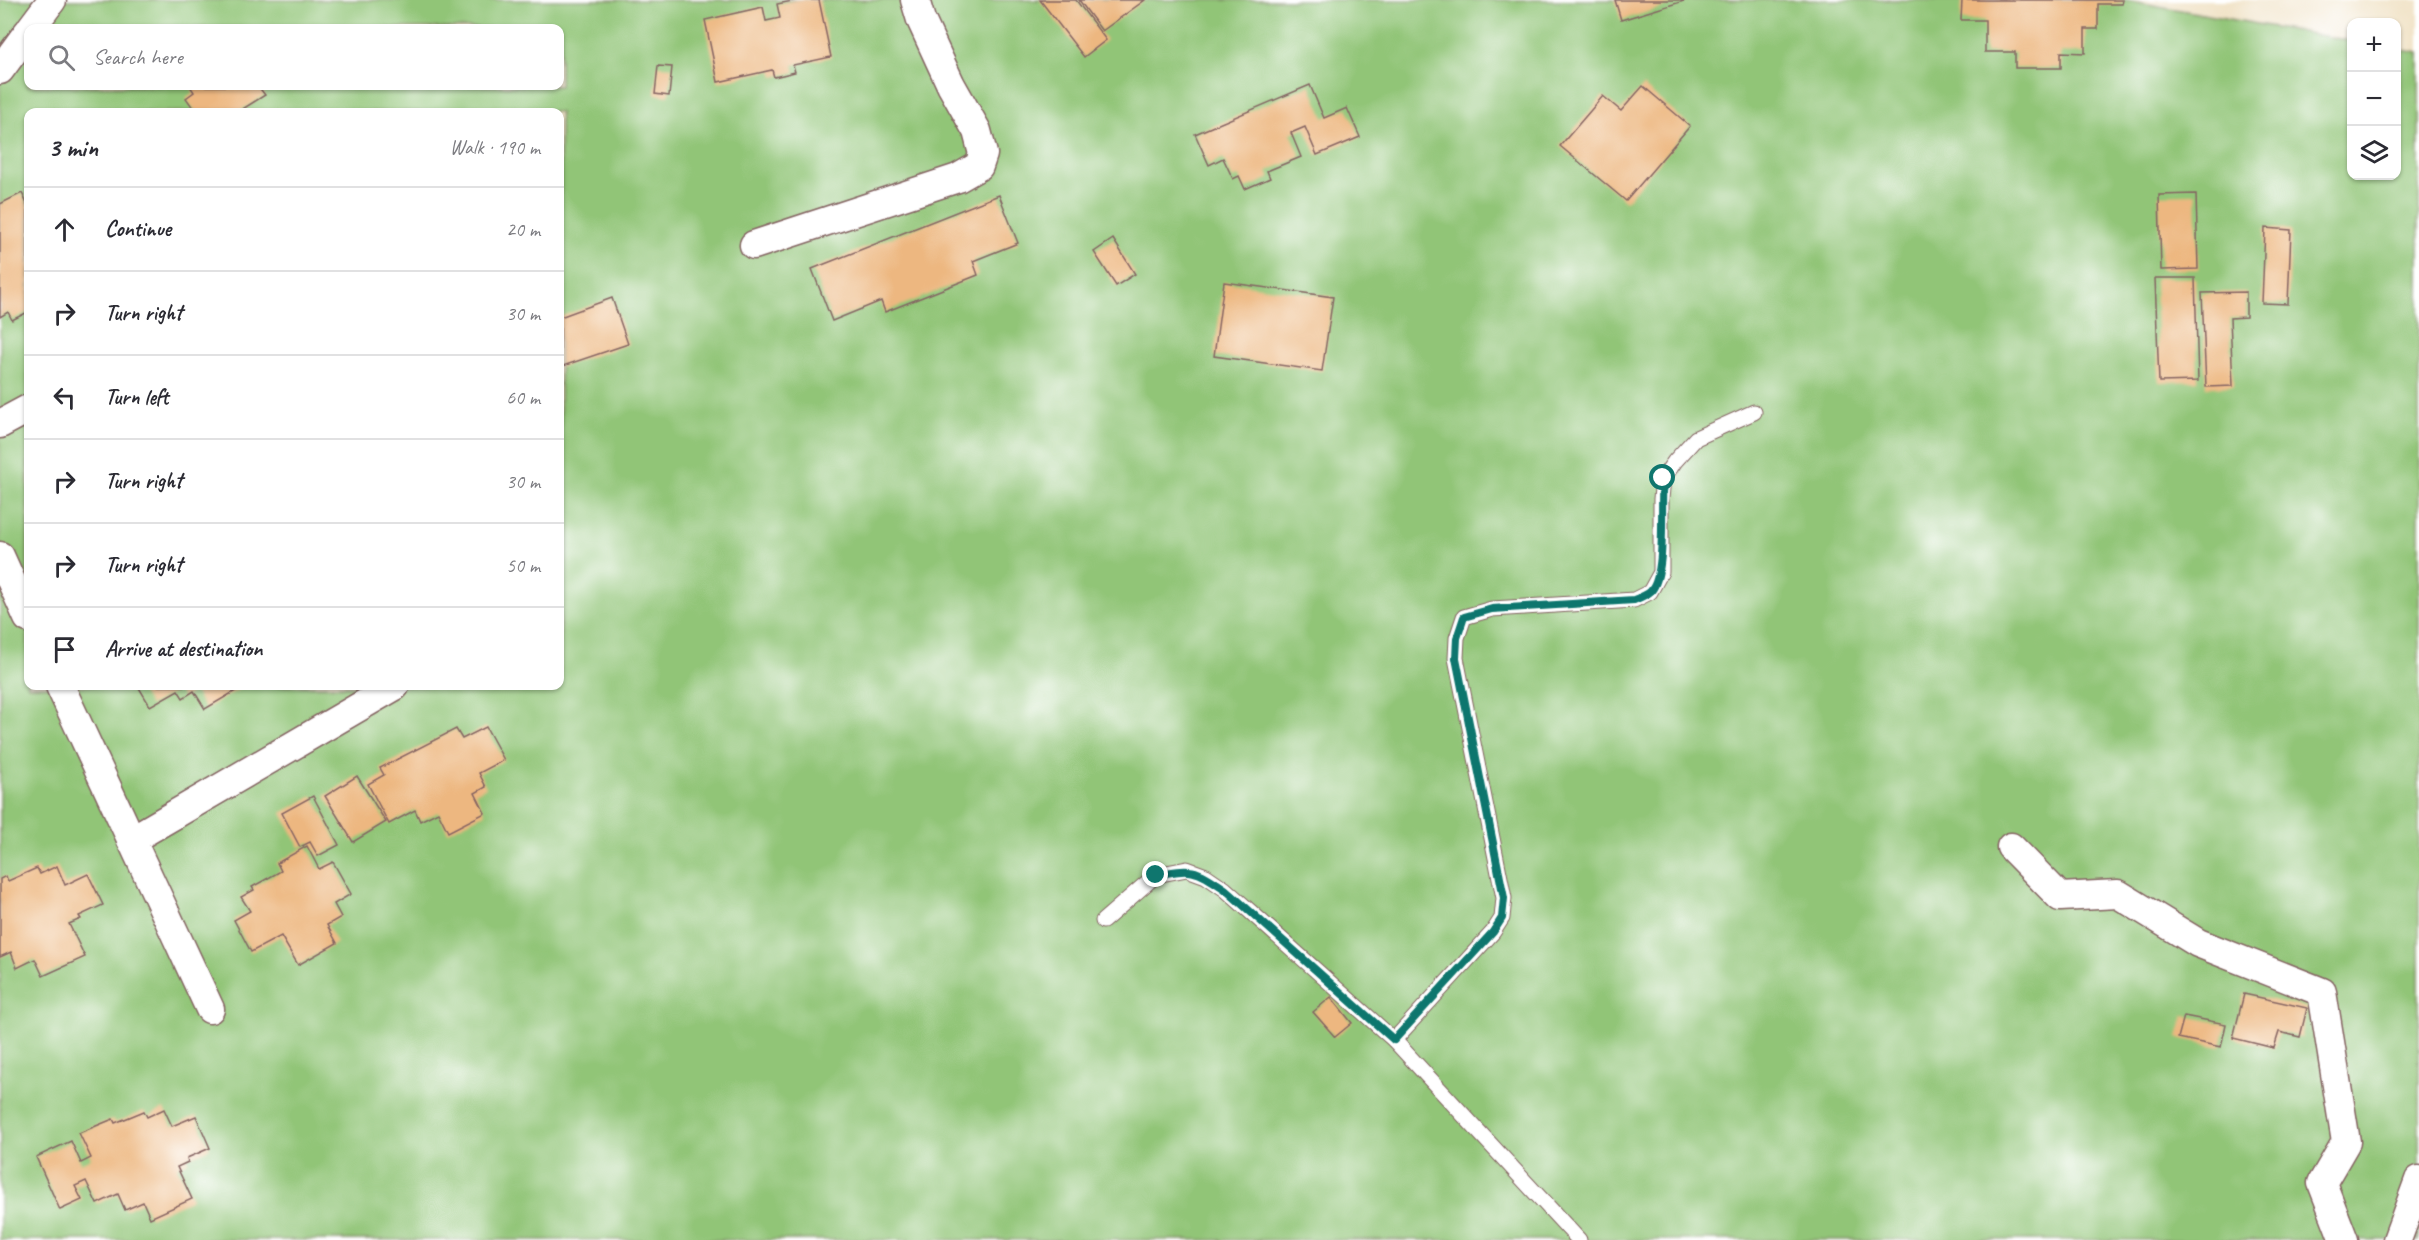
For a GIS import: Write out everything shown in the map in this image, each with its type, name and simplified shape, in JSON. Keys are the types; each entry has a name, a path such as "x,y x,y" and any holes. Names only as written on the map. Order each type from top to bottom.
{"street":[{"path":"34,24 52,0"},
{"path":"754,245 958,178 979,166 983,154 977,131 951,85 921,20 915,0"},
{"path":"0,70 24,38"},
{"path":"0,424 24,411"},
{"path":"0,556 24,609"},
{"path":"62,690 210,1009"},
{"path":"131,840 388,690"},
{"path":"2011,847 2060,897 2118,894 2198,943 2322,992 2346,1142 2322,1183 2344,1240"},
{"path":"2397,1240 2419,1180"}],"lane":[{"path":"1394,1040 1493,932 1502,918 1504,898 1456,658 1457,638 1464,617 1492,609 1634,600 1650,592 1661,572 1660,499 1663,478 1675,460 1696,438 1754,412"},
{"path":"1103,921 1156,875 1187,869 1206,876 1225,889 1394,1040 1579,1240"}],"green space":[{"path":"0,0 2126,0 2347,40 2347,180 2401,180 2401,50 2419,53 2419,1240 0,1240"}],"building":[{"path":"797,0 819,0 831,57 793,65 795,72 774,77 772,70 718,82 705,20 763,7 766,21 780,18 777,4"},
{"path":"1040,0 1076,0 1106,40 1084,57"},
{"path":"1079,0 1145,0 1102,31"},
{"path":"1615,0 1684,0 1684,1 1621,20"},
{"path":"1962,0 2123,0 2122,4 2098,4 2098,29 2085,29 2085,53 2061,52 2061,68 2015,68 2015,52 1985,52 1985,20 1961,20"},
{"path":"658,66 672,67 669,96 655,94"},
{"path":"1310,85 1324,118 1347,108 1360,137 1317,155 1305,127 1291,133 1301,157 1267,171 1270,178 1245,189 1239,176 1233,179 1223,158 1209,165 1195,134"},
{"path":"1643,86 1690,126 1626,201 1560,146 1603,96 1621,111"},
{"path":"193,90 261,90 265,95 244,108 193,108 186,98 194,92"},
{"path":"22,193 24,197 24,314 12,320 8,312 0,317 0,204"},
{"path":"2196,194 2198,269 2161,270 2159,195"},
{"path":"999,195 1018,243 973,261 978,275 885,312 881,301 832,321 812,269"},
{"path":"2265,228 2291,230 2288,304 2262,303"},
{"path":"1113,239 1135,274 1116,286 1094,252"},
{"path":"2155,278 2195,278 2198,381 2159,382"},
{"path":"1224,282 1333,297 1322,371 1214,356"},
{"path":"2246,292 2246,317 2230,318 2233,386 2206,387 2202,293"},
{"path":"612,298 628,344 564,366 564,316"},
{"path":"140,690 178,690 150,706"},
{"path":"178,690 237,690 205,709 194,691 183,698"},
{"path":"486,727 504,760 479,773 486,787 475,793 485,813 448,832 438,812 420,821 415,810 389,824 368,784 384,775 380,768 456,729 462,739"},
{"path":"357,776 386,822 353,842 325,796"},
{"path":"313,796 339,845 318,856 310,842 300,847 282,813"},
{"path":"307,846 319,869 333,862 351,894 334,904 341,917 327,925 337,943 298,965 281,936 251,952 234,920 250,911 241,897 254,890 252,887 281,871 277,863"},
{"path":"57,866 65,885 88,874 103,905 79,916 81,919 69,924 85,957 43,976 35,959 17,968 11,952 0,957 0,879 6,876 8,881 37,868 40,874"},
{"path":"2244,994 2307,1008 2300,1037 2279,1032 2274,1048 2233,1038"},
{"path":"1331,997 1352,1023 1335,1037 1313,1012"},
{"path":"2184,1016 2226,1024 2221,1047 2178,1038"},
{"path":"164,1109 172,1126 196,1116 210,1148 187,1158 188,1162 177,1167 192,1199 150,1218 143,1202 125,1210 118,1194 97,1204 86,1181 75,1186 82,1200 60,1210 36,1157 71,1141 81,1163 91,1158 79,1133 113,1119 115,1123 144,1111 147,1117"}],"route":[{"path":"1156,875 1187,869 1206,876 1225,889 1394,1040 1493,932 1502,918 1504,898 1456,658 1457,638 1464,617 1492,609 1634,600 1650,592 1661,572 1660,499 1663,478"}]}
